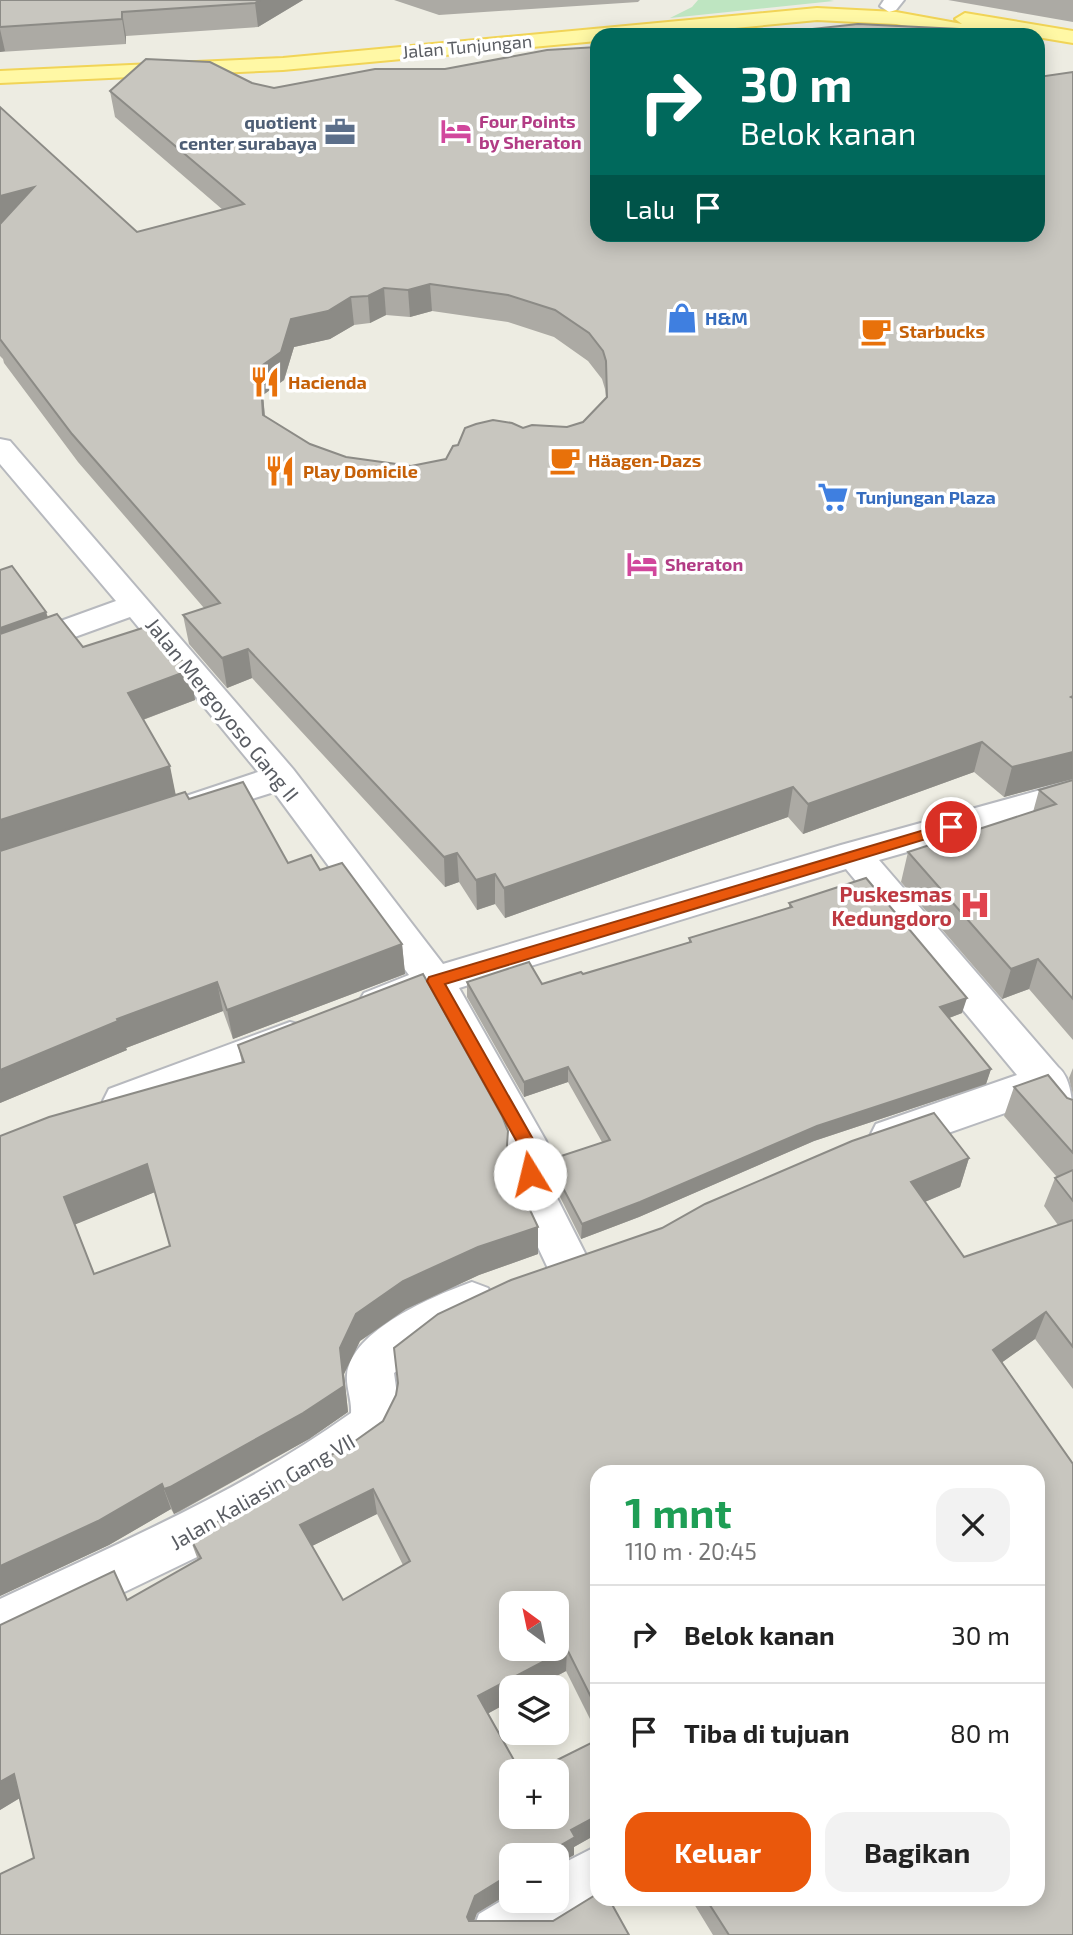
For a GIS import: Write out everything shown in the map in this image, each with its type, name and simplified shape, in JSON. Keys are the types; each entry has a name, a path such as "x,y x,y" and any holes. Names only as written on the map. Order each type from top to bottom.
{"main road":[{"path":"849,0 892,3 1025,28"},
{"path":"415,50 488,35 636,17 662,10"},
{"name":"Jalan Tunjungan","path":"672,28 817,14 858,14 951,28"},
{"path":"1045,32 1073,37"},
{"name":"Jalan Tunjungan","path":"0,77 283,64 590,36"},
{"path":"1045,45 1073,50"}],"street":[{"name":"Jalan Mergoyoso Gang II","path":"1,449 281,777 435,981 525,1141 532,1159 530,1186 555,1271"},
{"path":"0,653 136,604"},
{"path":"165,815 281,777"},
{"path":"90,1114 435,981 854,854 1073,793"},
{"path":"854,854 1060,1097"},
{"path":"857,1147 1012,1095 1060,1097"},
{"name":"Jalan Kaliasin Gang VII","path":"0,1626 206,1527 341,1448 368,1428 373,1420 375,1409 370,1374 378,1358 424,1325 555,1271"},
{"path":"569,1892 590,1878"},
{"path":"500,1935 535,1913"}],"green space":[{"path":"698,0 834,1 670,18 692,7"}],"building":[{"path":"0,0 260,0 255,3 122,12 122,19 0,27"},
{"path":"858,24 939,28 821,28"},
{"name":"Tunjungan Plaza","path":"590,47 590,242 1045,242 1045,76 1073,72 1073,752 1012,767 982,742 808,804 793,787 504,888 495,874 476,880 457,853 444,857 248,649 222,658 183,615 220,603 72,434 0,339 0,224 34,187 0,196 0,107 137,232 244,204 110,91 146,59 210,62 252,83 274,88 375,69 445,69 547,50","holes":["430,284 508,295 555,310 589,333 603,351 606,361 607,397 583,422 567,427 532,425 523,428 493,420 476,424 465,428 458,445 453,446 446,459 411,466 346,457 310,444 263,415 260,367 281,352 291,319 328,311 351,297 368,296 384,288 408,290"]},
{"path":"12,566 46,612 0,628 0,570"},
{"path":"57,614 83,647 152,625 190,670 128,693 170,766 0,820 0,634"},
{"path":"1073,780 1073,999 1038,959 1011,969 908,852 1056,804 1039,790"},
{"path":"243,782 288,863 311,855 320,870 342,863 402,944 227,1010 217,982 117,1019 118,1021 0,1070 0,851 185,792 189,799"},
{"path":"866,878 967,998 940,1007 991,1069 817,1126 582,1224 554,1171 555,1158 610,1140 568,1067 524,1082 467,982 529,962 542,984 581,972 583,974 691,942 689,938 792,907 789,903"},
{"path":"423,974 502,1116 508,1131 506,1159 538,1227 478,1247 403,1281 356,1314 340,1348 344,1386 303,1413 170,1487 164,1489 162,1484 98,1521 0,1566 0,1136 49,1117 244,1062 238,1045","holes":["147,1164 170,1246 94,1274 64,1197"]},
{"path":"1048,1075 1067,1098 1073,1100 1073,1153 1014,1087"},
{"path":"934,1113 969,1158 911,1182 964,1257 1073,1220 1073,1347 1046,1312 993,1350 1073,1464 1073,1935 729,1935 710,1906 1045,1906 1045,1465 590,1465 590,1695 569,1653 569,1591 499,1591 499,1661 544,1661 518,1675 499,1675 499,1685 478,1696 499,1734 499,1745 505,1745 513,1759 499,1759 499,1829 569,1829 569,1759 559,1759 590,1744 590,1820 571,1830 575,1837 564,1843 499,1843 499,1881 475,1896 467,1917 469,1921 553,1921 590,1898 590,1906 613,1906 629,1935 0,1935 0,1874 34,1858 14,1774 0,1782 0,1625 114,1571 127,1600 201,1558 189,1536 355,1441 383,1421 396,1395 398,1383 394,1348 438,1314 511,1280 662,1228 705,1204 852,1141","holes":["373,1489 410,1561 343,1600 300,1525"]},
{"path":"1073,1170 1073,1201 1055,1178"}],"place":[{"name":"Four Points by Sheraton","path":"456,131"},
{"name":"quotient center surabaya","path":"340,132"},
{"name":"H&M","path":"682,318"},
{"name":"Starbucks","path":"876,331"},
{"name":"Hacienda","path":"265,382"},
{"name":"Häagen-Dazs","path":"565,460"},
{"name":"Play Domicile","path":"280,471"},
{"name":"Tunjungan Plaza","path":"833,497"},
{"name":"Sheraton","path":"642,564"},
{"name":"Puskesmas Kedungdoro","path":"975,905"}],"route":[{"path":"530,1174 532,1159 525,1141 435,981 951,827"}]}
